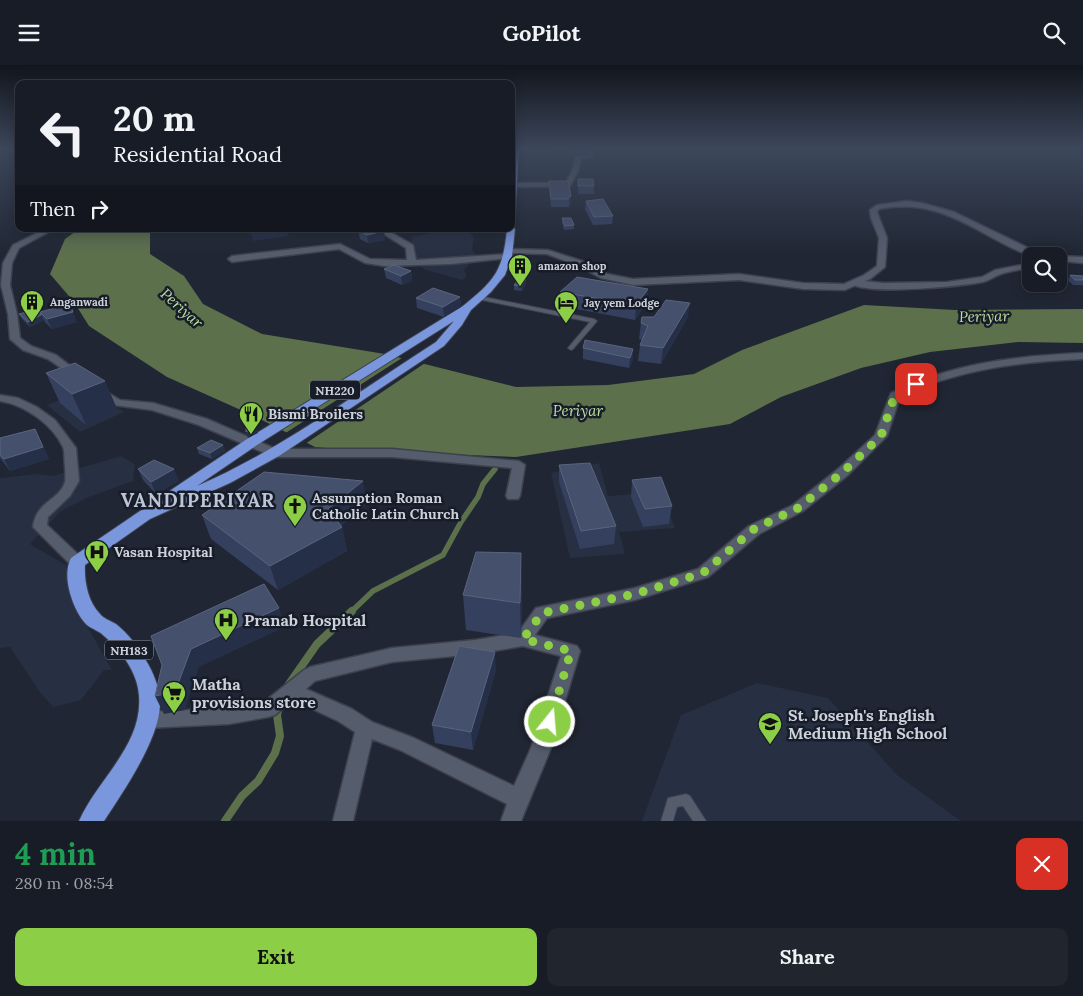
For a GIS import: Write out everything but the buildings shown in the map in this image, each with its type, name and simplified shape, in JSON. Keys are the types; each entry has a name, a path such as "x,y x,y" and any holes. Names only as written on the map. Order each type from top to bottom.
{"highway":[{"path":"467,308 500,277 509,253 511,232"},
{"name":"NH220","path":"145,515 252,442 467,308"},
{"name":"NH220","path":"145,515 225,480 274,453 440,344 458,323 467,308"},
{"path":"77,563 145,515"},
{"name":"NH183","path":"77,563 78,587 84,604 94,619 109,629 130,651 148,681 150,700 147,720 116,783 91,821"}],"street":[{"path":"515,188 568,184"},
{"path":"232,259 340,247 368,261 412,263 509,253 548,252 580,263 604,276 633,282 739,277 803,287 845,287 881,267 882,233 873,220 873,212 877,207 887,204 922,206 951,212 1022,250"},
{"path":"46,232 18,246 3,265 2,279 12,313 15,339 27,348 52,357 117,403 153,407 203,422 274,453 392,453 519,465 513,496"},
{"path":"385,232 410,247 412,263"},
{"path":"1067,259 1083,260"},
{"path":"854,283 925,287 947,285 984,279 998,272 1022,267"},
{"path":"1,317 12,313"},
{"path":"523,639 542,613 635,594 703,573 754,529 798,508 843,472 881,436 895,395 916,384 998,363 1033,358 1083,356"},
{"path":"0,398 14,400 33,409 51,423 70,448 72,481 65,493 41,516 40,527 77,563"},
{"path":"147,720 229,716 268,709 310,675 392,655 474,647 523,639 571,651 541,748 511,821"},
{"path":"290,691 345,715 365,728 406,744 519,799"},
{"path":"343,821 365,728"}],"lane":[{"path":"479,298 594,321 571,348"},
{"path":"667,821 672,802 686,800 700,821"}],"shaded area":[{"path":"436,232 470,232 474,238 472,250 477,256 464,270 467,276 462,280 426,270 411,259 414,249 411,242 412,237"},
{"path":"88,389 124,412 80,432 47,405"},
{"path":"121,456 135,464 133,481 89,497 61,511 30,544 66,565 70,596 112,670 104,670 81,700 53,707 39,691 10,647 0,648 0,478 38,474 53,476"},
{"path":"599,463 608,496 661,492 675,528 619,532 625,554 570,558 551,473"},
{"name":"St. Joseph's English Medium High School","path":"757,683 828,698 897,775 961,821 642,821 681,715"}],"water":[{"name":"Periyar","path":"75,232 150,232 150,254 184,276 203,304 262,334 385,354 516,387 608,385 694,374 742,350 864,305 955,310 1083,309 1083,343 1019,342 930,352 861,368 781,397 730,424 516,457 315,447 252,415 167,377 89,326 74,302 50,274 65,239"}],"pier":[{"path":"405,356 428,361 305,444 284,434"}],"waterway":[{"path":"351,612 373,591 443,555 461,522 478,497 483,484 495,469"},
{"path":"289,684 317,644 352,611"},
{"path":"225,821 242,796 258,781 275,753 280,736 277,715 279,707"}],"place":[{"name":"amazon shop","path":"520,287"},
{"name":"Anganwadi","path":"32,323"},
{"name":"Jay yem Lodge","path":"566,324"},
{"name":"Bismi Broilers","path":"251,435"},
{"name":"Assumption Roman Catholic Latin Church","path":"295,527"},
{"name":"Vasan Hospital","path":"97,573"},
{"name":"Pranab Hospital","path":"226,641"},
{"name":"Matha provisions store","path":"174,714"},
{"name":"St. Joseph's English Medium High School","path":"770,745"}],"district":[{"name":"VANDIPERIYAR","path":"198,500"}],"route":[{"path":"550,722 571,651 523,639 542,613 635,594 703,573 754,529 798,508 843,472 881,436 895,395 916,384"}]}
